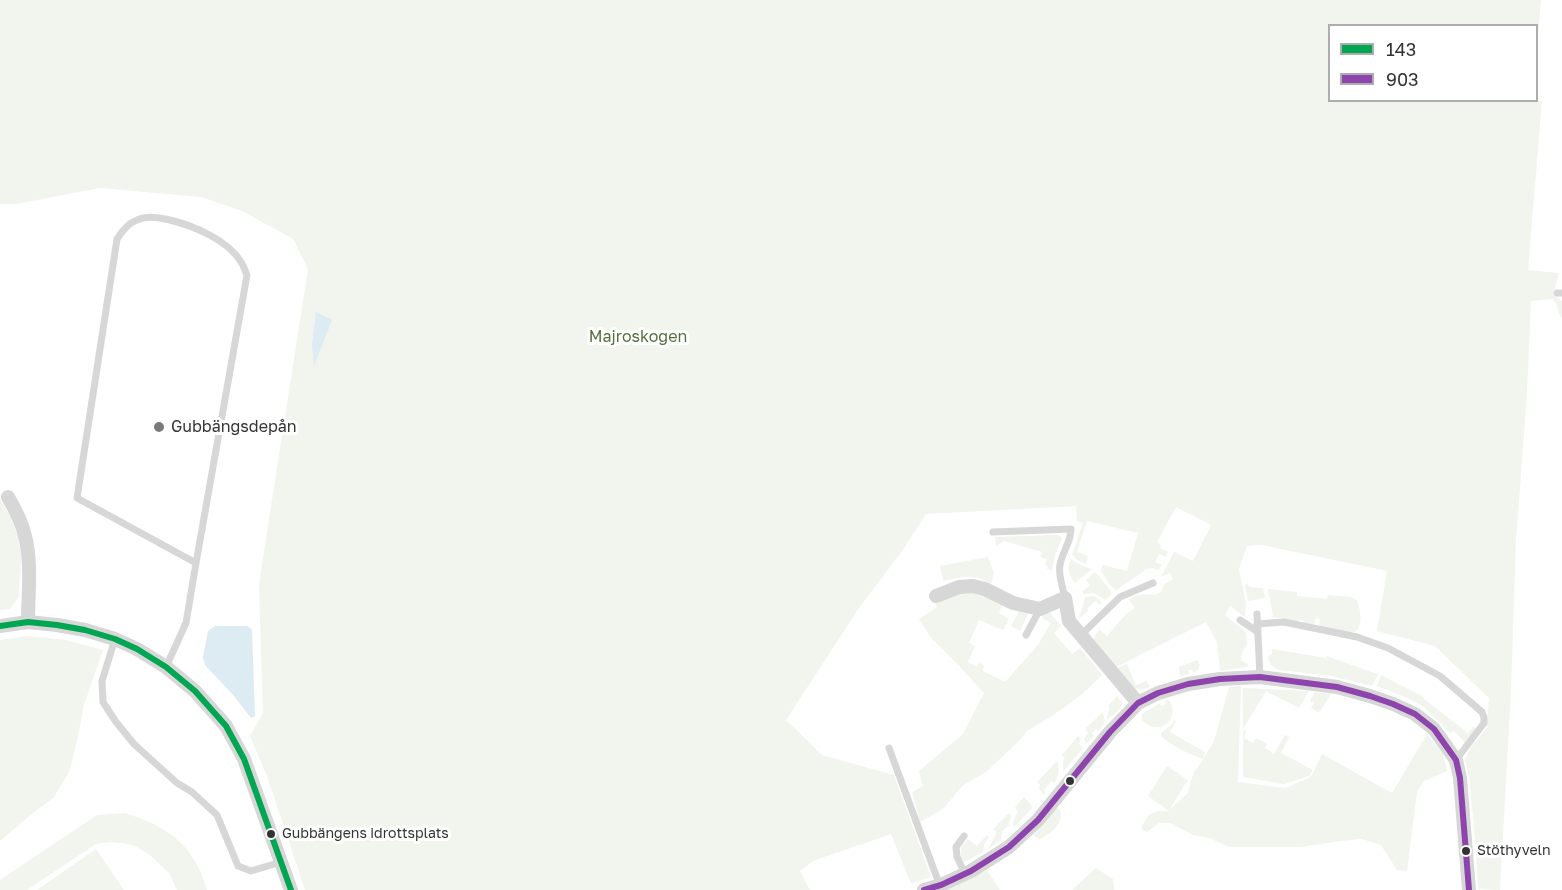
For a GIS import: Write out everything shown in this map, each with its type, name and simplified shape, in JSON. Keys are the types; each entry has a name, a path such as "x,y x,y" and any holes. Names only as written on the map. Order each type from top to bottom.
{"street":[{"path":"8,497 19,515 25,535 28,555 28,622"},
{"path":"936,596 959,587 973,586 985,589 1013,603 1040,609 1065,598 1069,621 1138,703"},
{"path":"0,626 28,622 57,625 115,639 137,648 166,667 195,691 226,726 244,759 291,890"},
{"path":"924,890 965,874 1009,847 1038,819 1110,732 1138,703 1158,693 1188,684 1220,679 1260,677 1337,687 1370,696 1415,714 1434,729 1456,760 1460,778 1468,890"}],"lane":[{"path":"166,667 186,623 247,275 241,261 213,236 181,223 153,217 137,220 122,231 117,239 77,498 196,563"},
{"path":"993,532 1071,529 1068,546 1060,564 1060,578 1065,598"},
{"path":"1080,636 1120,597 1153,583"},
{"path":"1026,635 1040,609"},
{"path":"1257,614 1260,677"},
{"path":"1240,620 1258,628 1284,622 1357,638 1388,648 1440,676 1485,717 1485,723 1456,760"},
{"path":"115,639 102,681 103,702 116,722 134,744 158,767 192,792 217,815 238,866 250,871 281,862"},
{"path":"889,748 941,885"},
{"path":"964,836 956,847 957,857 965,874"}],"green space":[{"name":"Majroskogen","path":"0,0 1541,0 1538,34 1538,24 1328,24 1328,102 1542,101 1528,270 1559,273 1553,295 1562,301 1562,318 1553,299 1531,301 1516,541 1500,890 1478,889 1469,775 1465,760 1471,747 1487,728 1489,698 1435,646 1377,631 1387,571 1262,545 1247,546 1239,569 1246,604 1245,617 1230,606 1225,615 1246,632 1247,645 1242,652 1241,660 1248,664 1247,667 1220,671 1217,642 1206,622 1114,668 1092,642 1099,629 1107,636 1125,615 1135,608 1129,600 1138,595 1154,595 1160,592 1164,584 1173,579 1170,573 1161,577 1174,552 1193,561 1211,525 1176,507 1157,542 1161,545 1160,548 1168,552 1166,557 1159,554 1155,562 1162,565 1158,570 1147,569 1116,590 1101,571 1103,565 1127,571 1138,533 1087,521 1077,552 1088,556 1086,564 1079,561 1072,555 1083,523 1077,521 1076,506 926,514 902,551 859,608 786,720 822,755 894,775 931,877 911,884 891,834 813,861 800,871 810,890 305,890 267,776 250,736 263,713 260,577 308,269 293,239 242,211 201,197 100,188 16,204 0,204"},
{"path":"0,499 11,518 18,537 21,556 19,596 10,609 0,610"},
{"path":"1058,535 1062,538 1052,570 1047,569 1048,566 1045,565 1047,559 1040,557 1042,552 1004,541 996,546 995,537"},
{"path":"988,557 994,573 991,584 973,577 944,581 940,566"},
{"path":"1071,559 1092,569 1075,583 1069,572"},
{"path":"1095,572 1112,594 1105,600 1094,593 1084,594 1082,592 1090,585 1086,580"},
{"path":"1246,583 1250,587 1263,588 1265,598 1248,601"},
{"path":"1268,589 1297,592 1297,596 1327,599 1328,595 1351,597 1357,600 1359,626 1357,630 1348,633 1322,627 1319,625 1320,619 1316,618 1314,624 1273,617"},
{"path":"973,591 1003,603 999,613 1009,619 1003,630 979,620 969,643 975,646 968,662 977,667 979,663 984,665 983,671 1005,682 1038,645 1051,623 1042,618 1045,613 1050,613 1061,626 1054,633 1072,654 1080,648 1102,675 1080,696 1027,731 986,772 962,786 944,808 920,822 912,792 923,786 919,771 963,734 984,693 931,638 919,619 937,607 935,603 959,593"},
{"path":"1092,596 1102,603 1100,605 1095,601 1079,618 1085,597"},
{"path":"1020,610 1028,614 1020,631 1011,626"},
{"path":"28,636 66,640 103,650 84,705 69,772 54,797 0,841 0,640"},
{"path":"1272,649 1326,658 1327,656 1379,673 1372,686 1331,676 1279,670 1272,665 1268,657"},
{"path":"1197,660 1200,665 1198,670 1193,673 1192,670 1188,670 1189,674 1180,676 1179,667"},
{"path":"1127,664 1136,685 1146,681 1150,687 1141,690 1134,689 1115,669"},
{"path":"1381,675 1424,697 1468,733 1474,726 1475,729 1466,744 1454,731 1450,733 1424,707 1377,686"},
{"path":"1241,686 1238,782 1285,788 1311,777 1322,754 1392,793 1427,734 1443,754 1447,771 1424,781 1417,792 1407,871 1397,870 1381,845 1361,839 1301,847 1229,847 1209,838 1193,835 1170,823 1159,823 1147,832 1141,829 1152,813 1169,811 1148,796 1167,766 1188,780 1169,810 1187,794 1194,772 1214,741 1229,687"},
{"path":"1243,688 1309,691 1299,708 1266,691 1243,729"},
{"path":"1315,692 1331,694 1319,713 1311,708 1314,703 1310,701"},
{"path":"1117,696 1120,701 1122,700 1121,706 1118,712 1107,720 1110,708 1108,706"},
{"path":"1169,700 1173,713 1167,724 1156,727 1142,720 1142,714 1160,703 1161,706 1166,704 1165,701"},
{"path":"1103,712 1105,723 1098,731 1096,729 1092,733 1094,736 1086,744 1084,739 1088,733 1085,729"},
{"path":"1174,720 1176,721 1170,732 1205,752 1203,759 1175,747 1161,736 1161,733"},
{"path":"1243,729 1246,731 1244,738 1253,743 1256,738 1267,744 1265,748 1274,754 1285,735 1289,737 1281,753 1313,770 1309,776 1284,784 1243,777"},
{"path":"1078,736 1081,738 1079,744 1083,748 1063,772 1065,758 1062,755"},
{"path":"1057,761 1059,769 1057,778 1044,790 1046,792 1043,795 1037,782"},
{"path":"1024,797 1033,807 1014,827 1018,812 1015,807"},
{"path":"1057,807 1061,815 1053,831 1039,839 1035,837 1034,834"},
{"path":"125,813 155,825 178,840 195,861 207,890 177,890 169,873 150,855 135,846 110,842 96,844 27,890 0,890 0,880 97,815"},
{"path":"1009,813 1011,815 1010,828 1008,826 1002,831 1001,840 988,849 997,833 993,829"},
{"path":"987,835 989,837 984,844 983,852 964,862 961,858 961,847 968,839 977,846"},
{"path":"96,849 124,890 37,890"},
{"path":"1096,868 1113,879 1114,890 1072,890"},
{"path":"987,870 1000,890 947,890"}],"shaded area":[{"path":"316,312 332,320 314,366 312,344"},
{"path":"215,626 248,626 252,630 255,716 251,718 205,665 203,657 208,631"}],"transit line":[{"name":"143","path":"0,626 28,622 57,625 115,639 137,649 166,667 195,691 226,726 244,759 291,890"},
{"name":"903","path":"924,890 971,871 1009,847 1038,820 1110,732 1138,703 1158,693 1188,684 1220,679 1260,677 1337,687 1370,696 1415,714 1434,729 1456,760 1460,778 1469,890"}],"place":[{"name":"Gubbängsdepån","path":"159,427"},
{"name":"Gubbängens idrottsplats","path":"271,834"},
{"name":"Stöthyveln","path":"1466,851"}]}
